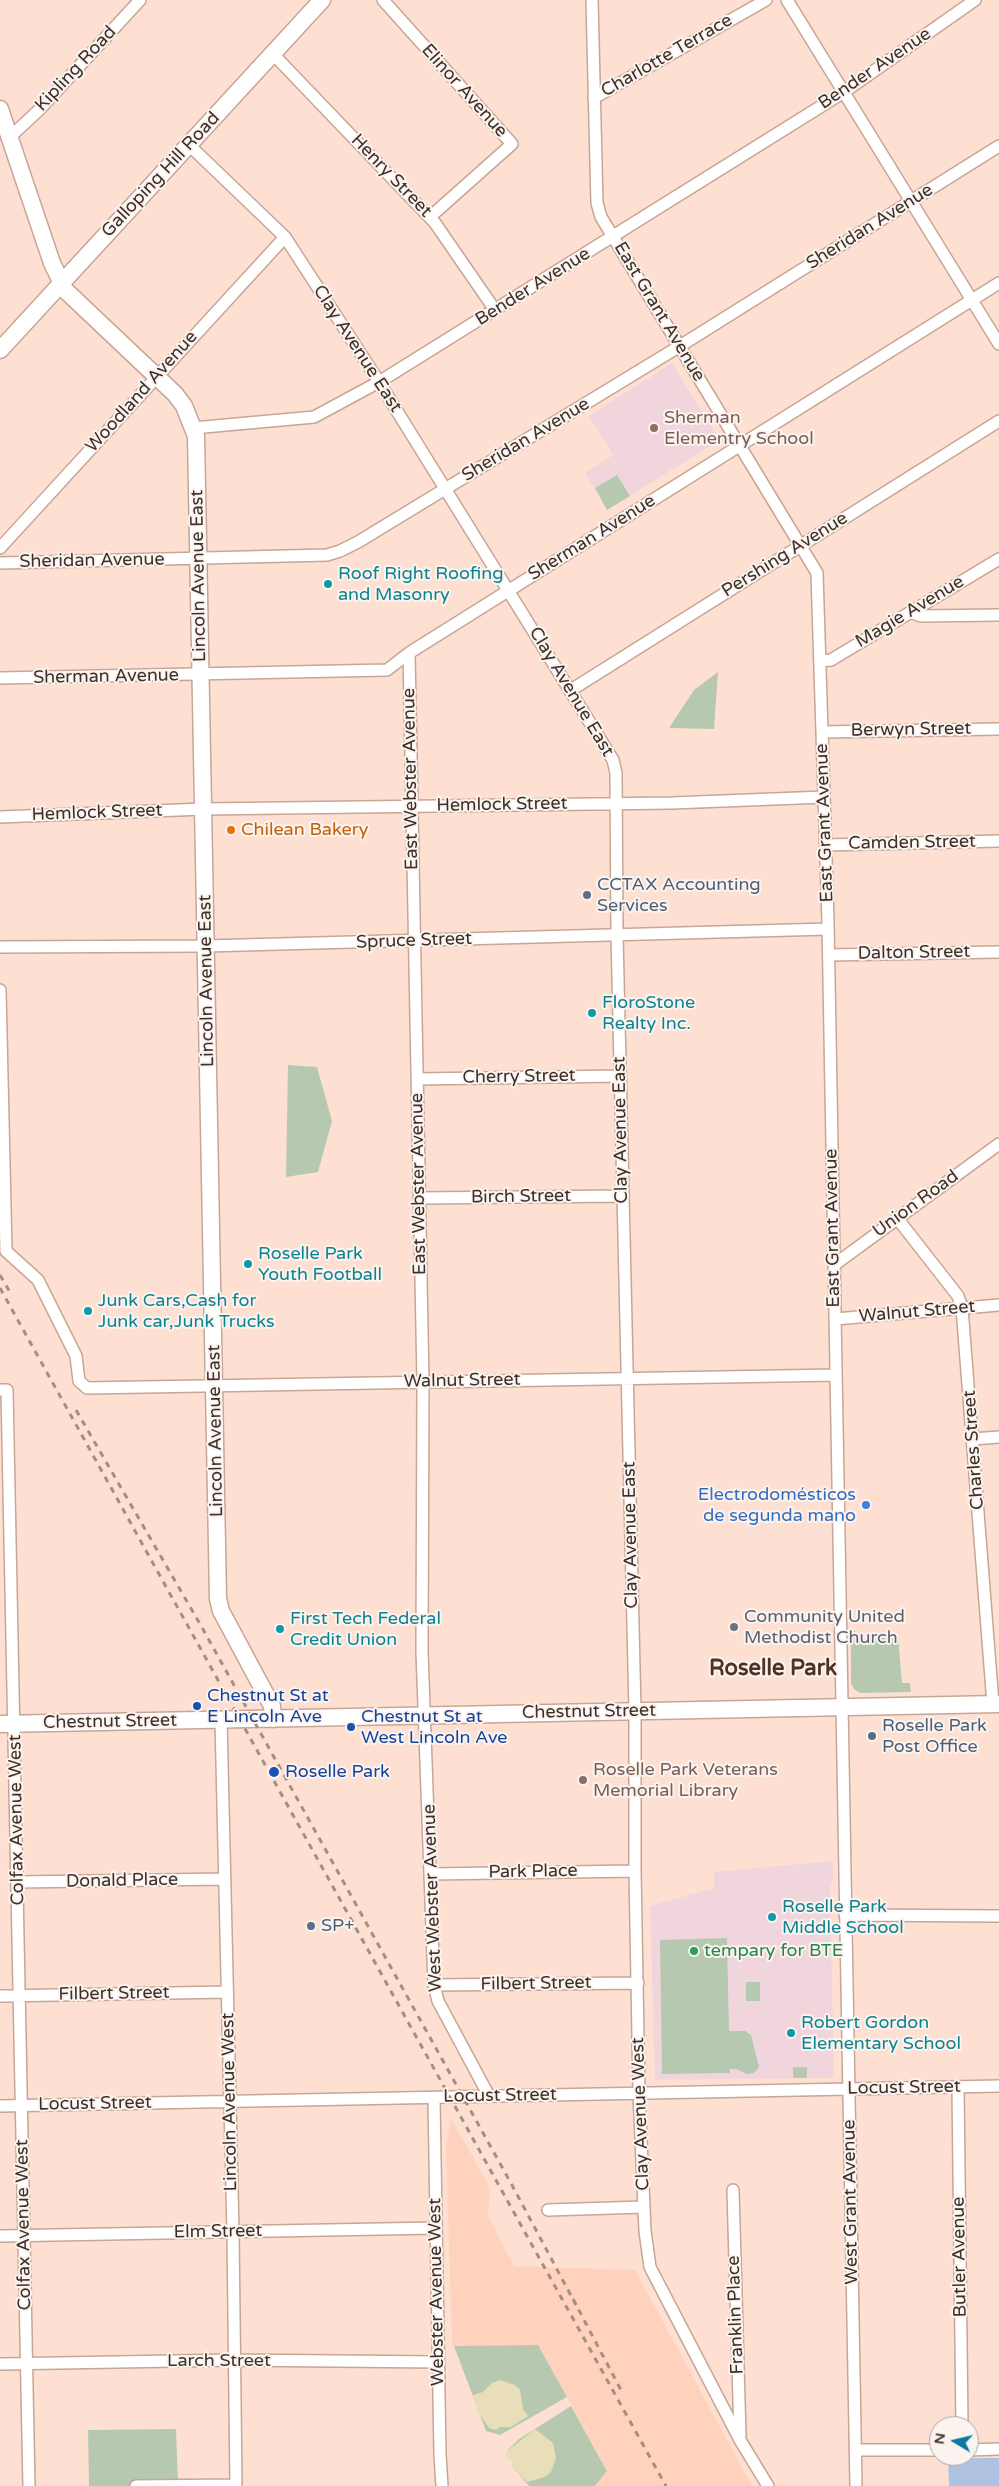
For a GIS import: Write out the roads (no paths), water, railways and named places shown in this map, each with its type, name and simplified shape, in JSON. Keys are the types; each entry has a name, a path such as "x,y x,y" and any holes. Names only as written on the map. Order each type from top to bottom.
{"street":[{"name":"Kipling Road","path":"10,137 40,110 140,0"},
{"name":"Galloping Hill Road","path":"0,350 322,0"},
{"name":"Elinor Avenue","path":"383,0 512,144 430,217"},
{"name":"East Grant Avenue","path":"592,0 597,203 601,217 817,573 829,955 842,1707"},
{"name":"Charlotte Terrace","path":"594,98 766,0"},
{"path":"787,0 999,344"},
{"name":"Bender Avenue","path":"193,428 314,418 379,382 844,92 975,0"},
{"name":"Henry Street","path":"273,54 430,217 495,310"},
{"path":"0,109 52,263 62,283"},
{"name":"Clay Avenue East","path":"189,145 285,237 379,382 613,760 616,804 616,935 635,1712"},
{"name":"Sheridan Avenue","path":"0,563 327,555 358,542 446,489 680,346 999,146"},
{"name":"Woodland Avenue","path":"0,548 285,237"},
{"name":"Lincoln Avenue East","path":"62,283 65,290 156,376 184,406 196,436 218,1599 221,1611 272,1706 273,1719"},
{"name":"Sherman Avenue","path":"0,678 201,676 387,670 409,653 999,283"},
{"name":"Pershing Avenue","path":"571,690 999,421"},
{"name":"Magie Avenue","path":"820,661 831,660 999,559"},
{"path":"910,612 921,616 999,615"},
{"name":"East Webster Avenue","path":"409,653 423,1382 422,1651 426,1716"},
{"name":"Berwyn Street","path":"822,732 999,729"},
{"name":"Hemlock Street","path":"0,817 204,809 616,804 824,797"},
{"name":"Camden Street","path":"826,845 999,841"},
{"name":"Spruce Street","path":"0,947 206,946 828,929"},
{"name":"Dalton Street","path":"829,955 999,952"},
{"path":"0,990 2,1107"},
{"name":"Cherry Street","path":"417,1079 620,1076"},
{"name":"Walnut Street","path":"2,1107 6,1251 38,1280 76,1356 79,1381 87,1388 836,1375"},
{"name":"Union Road","path":"834,1265 999,1144"},
{"name":"Birch Street","path":"419,1198 623,1196"},
{"name":"Charles Street","path":"897,1218 958,1296 962,1308 996,1704"},
{"name":"Walnut Street","path":"835,1319 999,1305"},
{"name":"Colfax Avenue West","path":"4,1390 8,1724 18,1882 29,2486"},
{"path":"973,1439 999,1437"},
{"name":"Chestnut Street","path":"8,1724 996,1704"},
{"name":"West Grant Avenue","path":"842,1707 856,2486"},
{"name":"Clay Avenue West","path":"635,1712 635,1870 639,2093 644,2231 650,2267 740,2440 768,2486"},
{"name":"West Webster Avenue","path":"426,1716 434,1985 438,2001 489,2096"},
{"name":"Lincoln Avenue West","path":"220,1720 234,2232 236,2485"},
{"name":"Park Place","path":"432,1874 635,1870"},
{"name":"Donald Place","path":"18,1882 225,1880"},
{"path":"845,1915 999,1916"},
{"name":"Filbert Street","path":"434,1985 638,1983"},
{"name":"Filbert Street","path":"0,1996 227,1992"},
{"name":"Locust Street","path":"0,2106 999,2086"},
{"name":"Butler Avenue","path":"958,2087 962,2416"},
{"name":"Webster Avenue West","path":"434,2098 442,2486"},
{"name":"Franklin Place","path":"733,2190 740,2440"},
{"path":"548,2210 644,2207"},
{"name":"Elm Street","path":"0,2236 436,2228"},
{"name":"Larch Street","path":"0,2364 234,2360 438,2362"},
{"path":"979,2450 999,2449"},
{"path":"855,2450 929,2450"},
{"path":"136,2486 236,2485"}],"water":[{"path":"979,2458 999,2458 999,2486 949,2486 948,2466 979,2466"}],"railway":[{"path":"0,1275 11,1294"},
{"path":"0,1288 666,2486"},
{"path":"76,1410 200,1624 512,2185 576,2305"},
{"path":"573,2299 622,2392"}],"place":[{"name":"Sherman Elementry School","path":"654,428"},
{"name":"Roof Right Roofing and Masonry","path":"328,584"},
{"name":"Chilean Bakery","path":"231,830"},
{"name":"CCTAX Accounting Services","path":"587,895"},
{"name":"FloroStone Realty Inc.","path":"592,1013"},
{"name":"Roselle Park Youth Football","path":"248,1264"},
{"name":"Junk Cars,Cash for Junk car,Junk Trucks","path":"88,1311"},
{"name":"Electrodomésticos de segunda mano","path":"866,1505"},
{"name":"Community United Methodist Church","path":"734,1627"},
{"name":"First Tech Federal Credit Union","path":"280,1629"},
{"name":"Chestnut St at E Lincoln Ave","path":"197,1706"},
{"name":"Chestnut St at West Lincoln Ave","path":"351,1727"},
{"name":"Roselle Park Post Office","path":"872,1736"},
{"name":"Roselle Park","path":"274,1772"},
{"name":"Roselle Park Veterans Memorial Library","path":"583,1780"},
{"name":"Roselle Park Middle School","path":"772,1917"},
{"name":"SP+","path":"311,1926"},
{"name":"tempary for BTE","path":"694,1951"},
{"name":"Robert Gordon Elementary School","path":"791,2033"}],"district":[{"name":"Roselle Park","path":"773,1669"}]}
